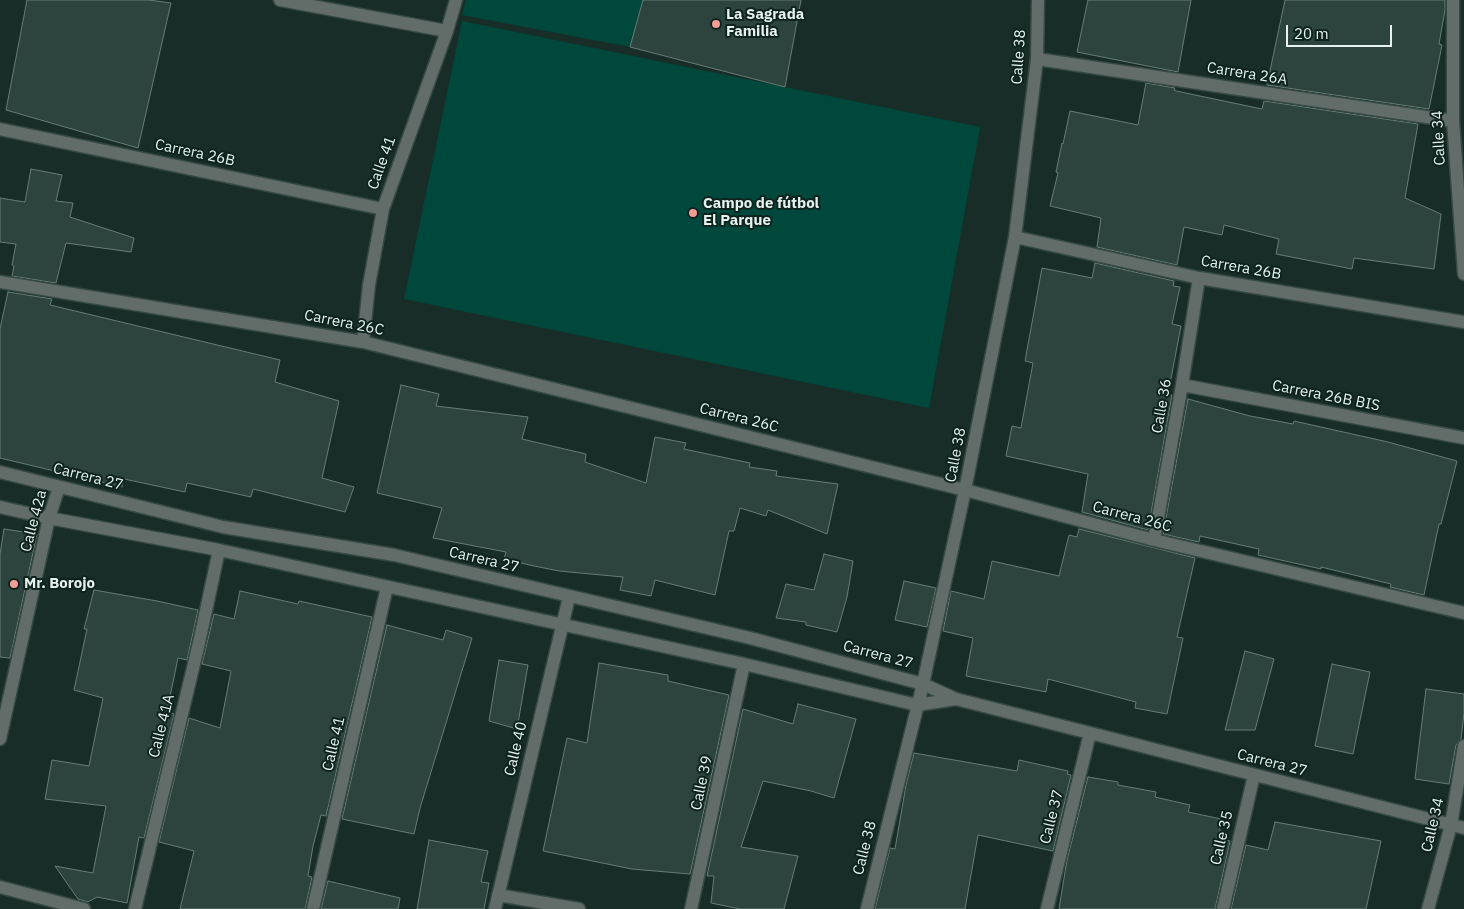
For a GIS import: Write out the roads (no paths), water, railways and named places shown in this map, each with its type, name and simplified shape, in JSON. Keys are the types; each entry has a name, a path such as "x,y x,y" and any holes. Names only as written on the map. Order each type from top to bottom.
{"street":[{"path":"280,0 447,32"},
{"name":"Calle 41","path":"362,342 369,286 383,209 447,32 456,0"},
{"name":"Calle 38","path":"867,909 923,684 965,490 1015,237 1037,59 1038,0"},
{"name":"Calle 34","path":"1453,0 1453,121 1464,274"},
{"name":"Carrera 26A","path":"1037,59 1453,121"},
{"name":"Carrera 26B","path":"0,129 383,209"},
{"name":"Carrera 26B","path":"1015,237 1199,278 1464,322"},
{"name":"Calle 36","path":"1154,540 1199,278"},
{"name":"Carrera 26C","path":"0,282 362,342 965,490 1154,540 1464,613"},
{"name":"Carrera 26B BIS","path":"1182,385 1464,438"},
{"name":"Carrera 27","path":"0,472 223,527 394,556 750,638 923,684 956,699 1464,828"},
{"name":"Calle 42a","path":"0,739 49,518 59,487"},
{"name":"Carrera 27","path":"0,506 49,518 219,550 744,664 917,705 956,699"},
{"name":"Calle 41A","path":"135,909 199,643 219,550"},
{"name":"Calle 41","path":"313,909 387,587"},
{"name":"Calle 40","path":"495,909 569,597"},
{"name":"Calle 39","path":"691,909 744,664"},
{"name":"Calle 37","path":"1047,909 1090,733"},
{"name":"Calle 34","path":"1428,909 1451,825 1464,746"},
{"name":"Calle 35","path":"1223,909 1254,775"},
{"path":"0,887 84,909"},
{"path":"498,895 579,909"}],"place":[{"name":"La Sagrada Familia","path":"716,24"},
{"name":"Campo de fútbol El Parque","path":"693,213"},
{"name":"Mr. Borojo","path":"14,584"}]}
